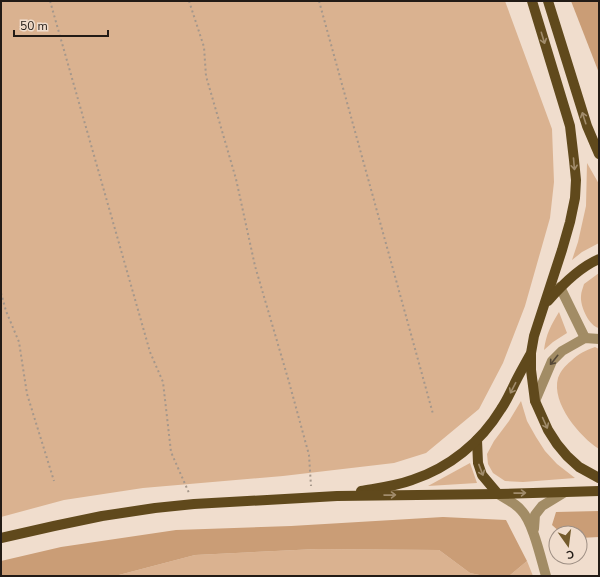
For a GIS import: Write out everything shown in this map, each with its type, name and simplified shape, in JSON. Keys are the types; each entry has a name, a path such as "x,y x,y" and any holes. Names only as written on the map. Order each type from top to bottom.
{"main road":[{"path":"532,1 570,126 576,180 575,198 570,222 534,336 531,353 531,370 535,401 548,430 560,448 579,467 599,478"},
{"path":"548,1 587,126 599,154"},
{"path":"545,304 560,287 577,273 599,259"},
{"path":"337,496 411,481 430,474 448,464 477,440 492,423 502,408 531,353"},
{"path":"477,440 478,463 482,474 498,494"},
{"path":"1,538 102,516 194,504 337,496 599,491"}],"street":[{"path":"560,287 585,338"},
{"path":"535,401 552,361 562,351 585,338 599,339"},
{"path":"533,533 534,515 542,506 565,492"},
{"path":"498,494 521,509 528,519 546,576"}],"path":[{"path":"50,1 150,352 163,382 171,452 194,504"},
{"path":"189,1 204,47 206,76 236,180 254,266 309,455 312,498"},
{"path":"318,1 433,414"},
{"path":"1,293 6,311 19,342 27,394 54,481"}],"shaded area":[{"path":"1,1 505,1 552,129 554,182 550,218 525,306 503,363 479,409 426,453 394,463 283,476 143,488 64,500 1,517"},
{"path":"571,1 599,1 599,73"},
{"path":"587,163 599,184 599,243 582,252 572,260 578,242 586,206"},
{"path":"599,273 599,328 592,324 586,315 582,305 581,296 584,284"},
{"path":"559,312 567,333 544,350 549,330"},
{"path":"595,347 599,349 599,449 591,444 569,418 559,398 557,388 558,378 565,366 579,354"},
{"path":"521,401 527,421 545,451 557,464 575,478 523,482 505,481 493,473 488,464 487,454"},
{"path":"470,463 477,483 428,486"},
{"path":"599,511 599,537 588,538 588,525 552,525 556,512"},
{"path":"443,517 506,520 527,561 509,576 484,576 470,573 439,550 317,549 195,555 115,576 1,576 1,561 61,547 176,530 291,526"},
{"path":"317,549 439,550 470,573 484,576 115,576 195,555"},
{"path":"527,561 533,576 509,576"}]}
